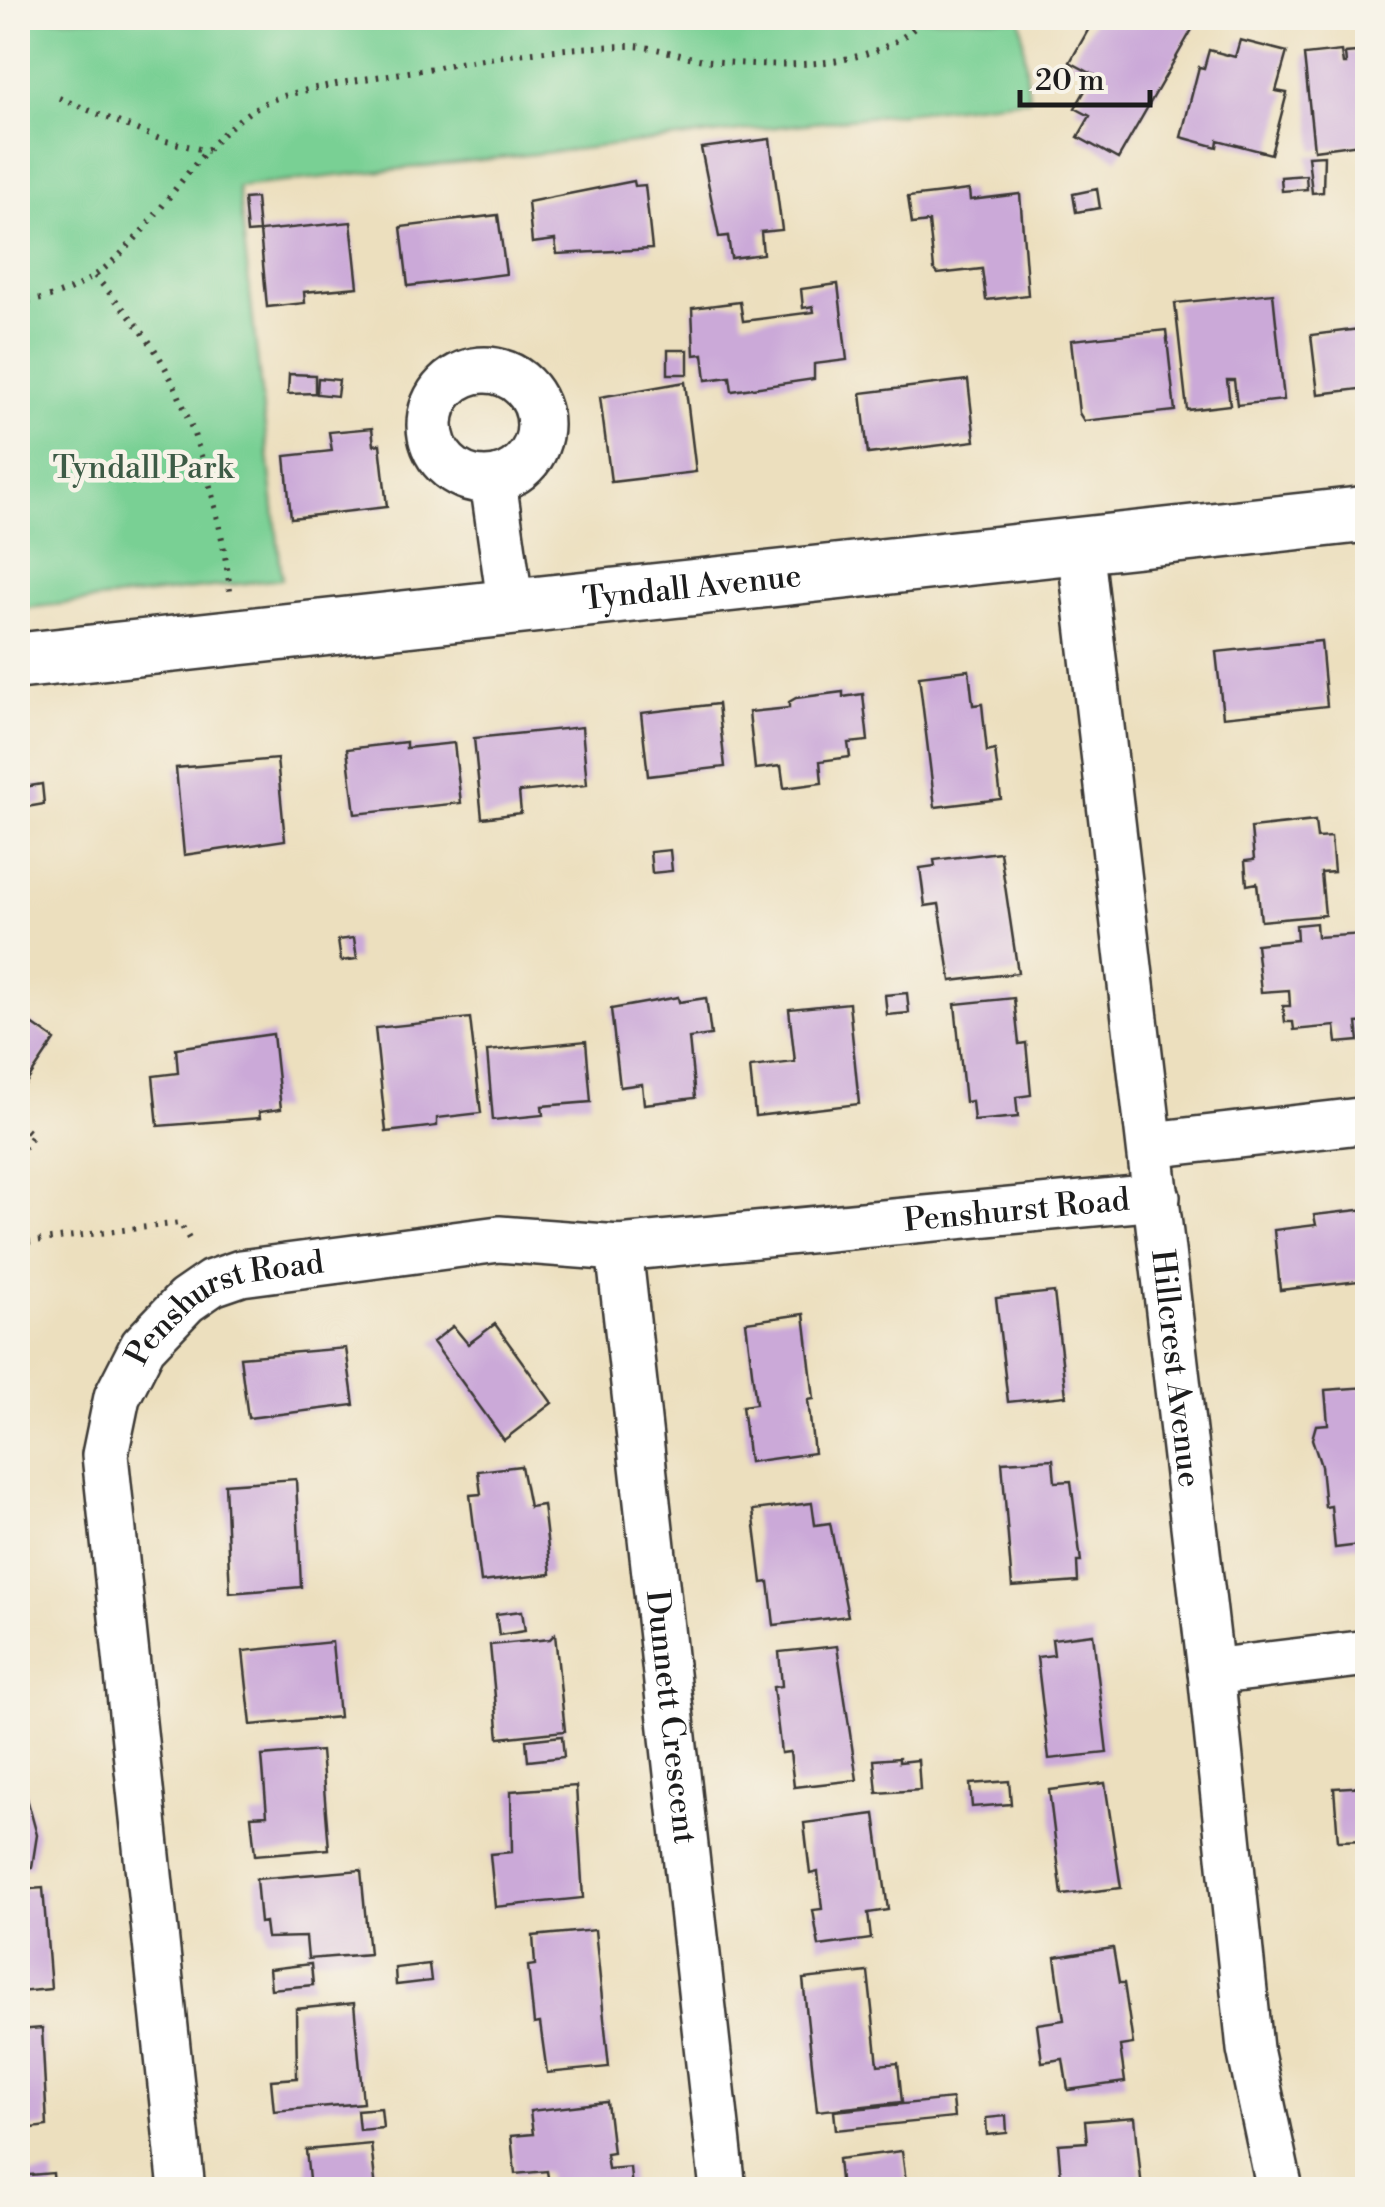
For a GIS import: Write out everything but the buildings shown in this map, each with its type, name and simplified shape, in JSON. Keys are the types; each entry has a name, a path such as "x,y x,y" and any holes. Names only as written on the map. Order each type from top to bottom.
{"street":[{"path":"493,480 510,608"},
{"name":"Tyndall Avenue","path":"18,662 1368,514"},
{"name":"Hillcrest Avenue","path":"1080,546 1211,1672 1250,2050 1280,2190"},
{"path":"1151,1145 1368,1120"},
{"name":"Penshurst Road","path":"182,2190 105,1455 116,1397 143,1346 186,1301 212,1283 275,1266 499,1239 620,1248 1157,1197"},
{"name":"Dunnett Crescent","path":"620,1248 723,2190"},
{"path":"1211,1672 1368,1654"}],"path":[{"path":"18,302 63,292 95,276 130,245 208,151 262,103 451,64 630,46 706,60 761,64 838,60 874,55 898,42 924,18"},
{"path":"58,98 162,140 208,151"},
{"path":"95,276 158,355 178,398 210,489 230,595"},
{"path":"18,1123 32,1135 18,1156"},
{"path":"18,1243 180,1222 212,1283"}],"green space":[{"name":"Tyndall Park","path":"18,18 1021,18 1029,99 238,187 282,579 18,609"}]}
